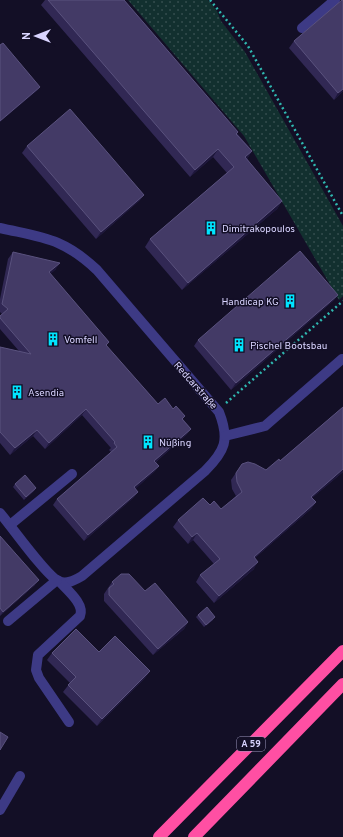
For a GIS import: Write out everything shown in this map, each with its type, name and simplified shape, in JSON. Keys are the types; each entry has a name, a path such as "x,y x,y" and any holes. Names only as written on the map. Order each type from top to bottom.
{"highway":[{"name":"A 59","path":"159,837 343,651"},
{"name":"A 59","path":"194,837 343,684"}],"street":[{"path":"302,28 335,0"},
{"name":"Redcarstraße","path":"0,229 51,239 67,245 82,256 97,270 219,412 225,436 225,445 221,454 205,471 82,576 70,582 58,580"},
{"path":"225,436 265,426 342,359"},
{"path":"10,525 72,474"},
{"path":"0,512 47,571 58,580 81,609 80,616 38,655 36,670 39,678 69,722"},
{"path":"8,621 58,580"},
{"path":"0,810 20,776"}],"path":[{"path":"210,0 248,46 343,216"},
{"path":"219,412 225,404 343,302"}],"green space":[{"path":"128,0 208,0 217,11 221,21 245,52 343,226 343,296 339,300 244,136"}],"building":[{"path":"48,0 124,0 238,132 236,134 252,151 245,157 282,201 188,283 150,239 234,167 218,149 195,170"},
{"path":"342,0 343,89 338,93 294,41"},
{"path":"3,43 40,87 0,121 0,45"},
{"path":"70,109 144,195 101,232 27,146"},
{"path":"300,251 338,295 236,383 198,340"},
{"path":"13,252 60,263 49,272 109,342 106,345 158,404 165,398 173,409 176,406 185,416 182,419 191,429 154,461 159,466 134,487 138,492 88,535 57,499 117,447 114,443 115,442 86,409 49,443 37,430 15,448 0,432 0,347 31,354 0,318 0,316 8,309 2,304"},
{"path":"343,407 343,469 311,497 316,502 254,557 258,562 219,596 200,575 220,559 197,533 192,537 178,520 203,498 210,505 214,501 221,509 242,492 237,482 236,473 242,464 248,462 266,470 279,459 280,461"},
{"path":"25,475 36,488 26,497 15,484"},
{"path":"0,536 39,580 3,612 0,608"},
{"path":"121,574 129,574 145,591 155,583 188,622 158,649 109,595 109,588 114,584 112,582"},
{"path":"207,607 215,617 206,625 198,615"},
{"path":"76,629 99,652 115,636 150,671 102,719 68,685 76,677 52,653"},
{"path":"0,732 8,737 0,750"}],"place":[{"name":"Dimitrakopoulos","path":"211,228"},
{"name":"Handicap KG","path":"290,301"},
{"name":"Vomfell","path":"53,339"},
{"name":"Pischel Bootsbau","path":"239,345"},
{"name":"Asendia","path":"17,392"},
{"name":"Nüßing","path":"148,442"}]}
